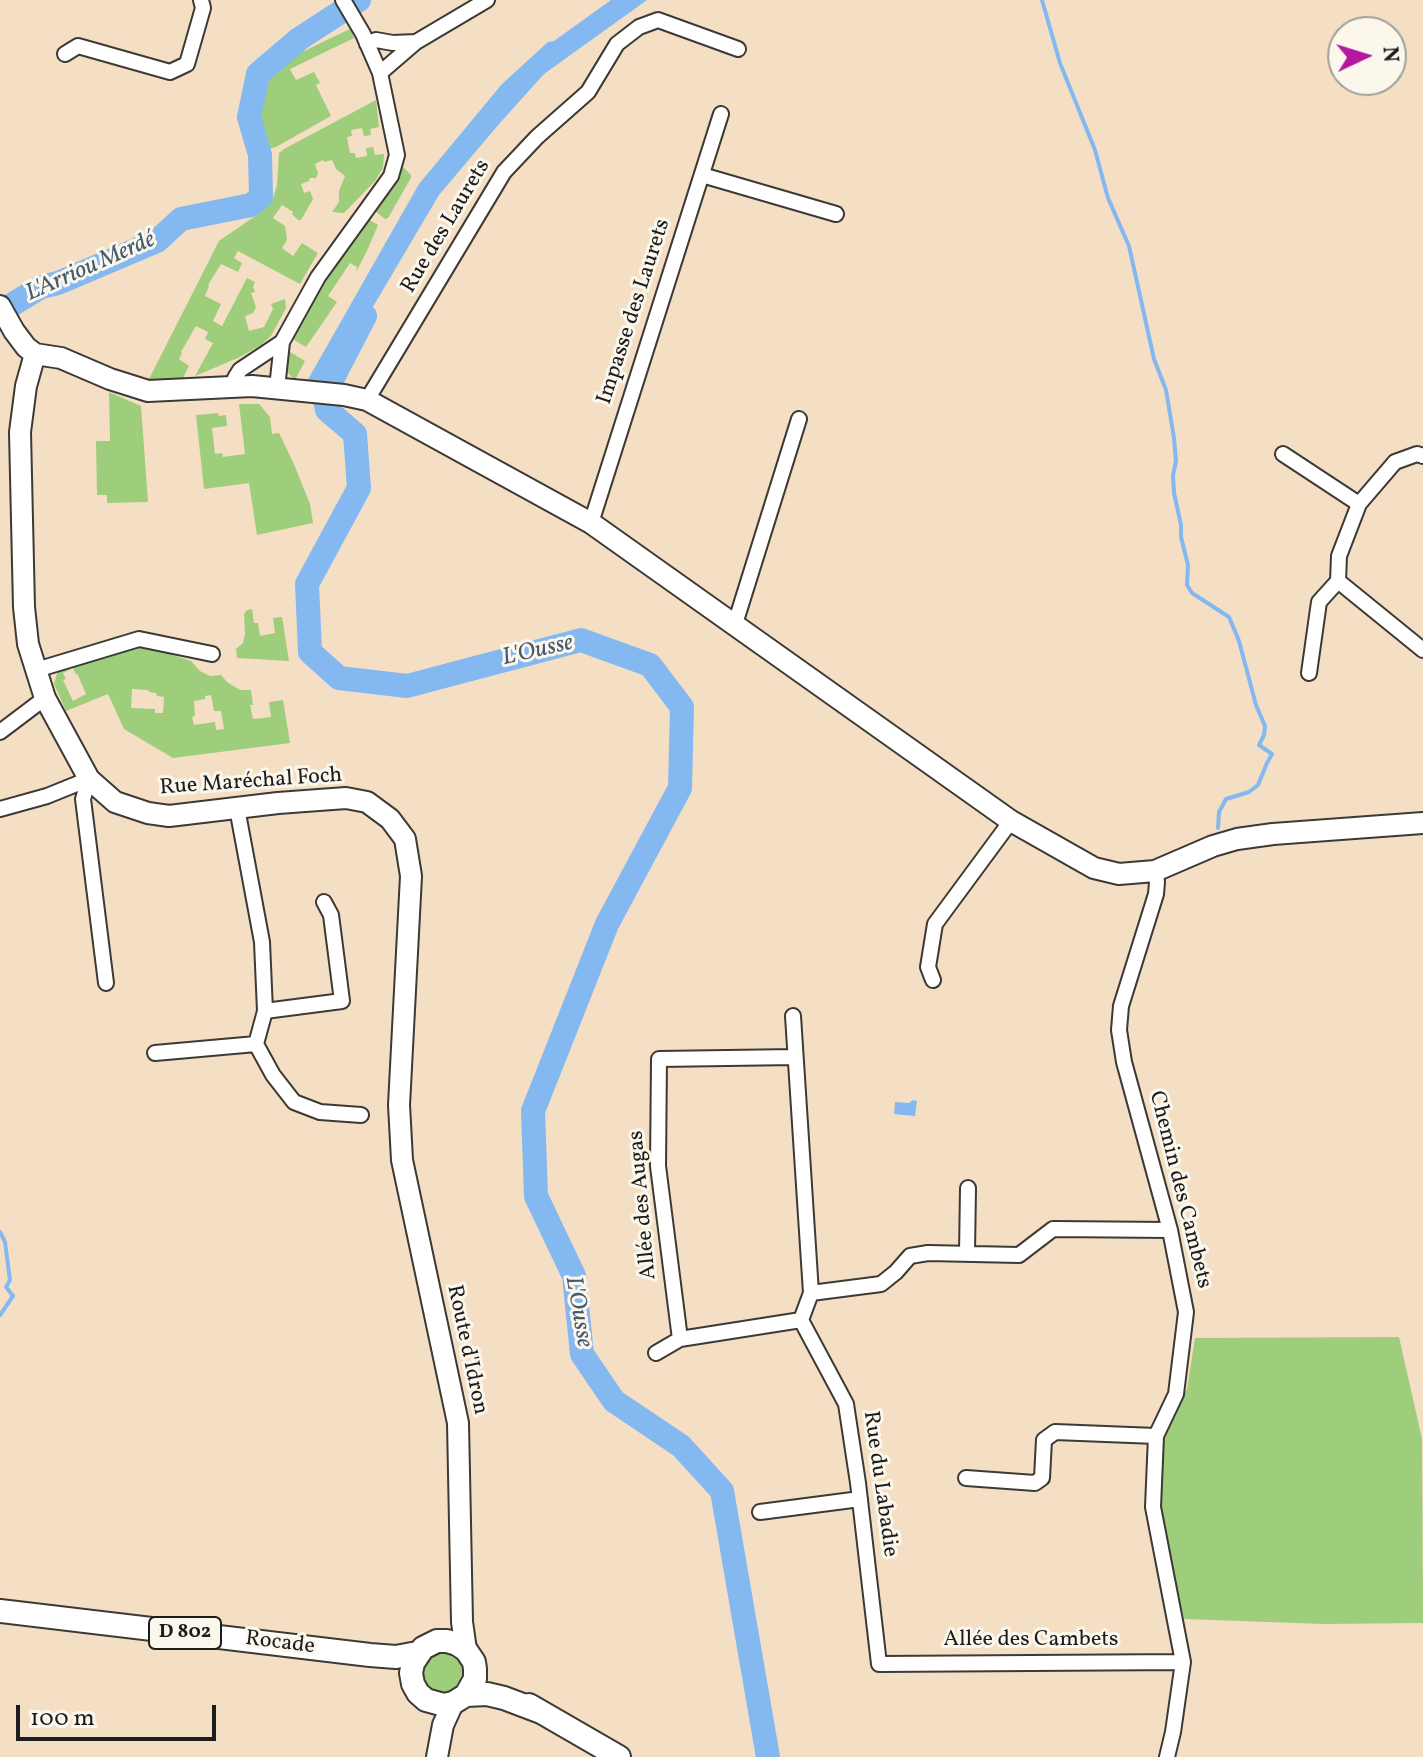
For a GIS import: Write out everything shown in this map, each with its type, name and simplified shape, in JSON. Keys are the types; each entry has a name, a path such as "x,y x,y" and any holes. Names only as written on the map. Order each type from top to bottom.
{"main road":[{"name":"Rocade","path":"0,1611 396,1657 414,1663"},
{"path":"541,1712 487,1694 444,1705 426,1700 413,1684 414,1663 429,1643 447,1641 457,1644 493,1684 619,1757"},
{"path":"460,1699 475,1679 471,1660"}],"street":[{"path":"65,54 78,46 170,72 187,64 203,8 201,0"},
{"path":"380,73 416,42 487,0"},
{"path":"277,388 282,342 318,277 391,176 397,155 380,73 344,2"},
{"name":"Rue des Laurets","path":"367,400 504,172 537,137 588,92 617,44 639,27 658,20 738,49"},
{"path":"367,44 376,40 416,42"},
{"name":"Impasse des Laurets","path":"591,523 721,114"},
{"path":"702,175 836,214"},
{"path":"0,306 14,331 35,354 61,358 148,391 233,386 308,391 367,400 591,523 1011,821 1094,868 1119,874 1155,871 1237,839 1423,823"},
{"path":"233,386 240,370 282,342"},
{"name":"Rue Maréchal Foch","path":"35,354 26,386 20,432 24,607 28,644 45,698 89,779 115,802 169,816 346,798 367,802 390,819 405,839 411,876 399,1105"},
{"path":"735,624 799,419"},
{"path":"1283,454 1359,504"},
{"path":"1309,673 1319,602 1338,581 1339,556 1359,504 1395,462 1417,454 1423,456"},
{"path":"1338,581 1423,650"},
{"path":"37,673 46,667 139,639 212,654"},
{"path":"0,732 45,698"},
{"path":"0,809 47,796 89,779"},
{"path":"89,779 83,799 106,983"},
{"path":"237,808 262,942 265,1011 256,1044 273,1075 294,1102 320,1112 361,1115"},
{"path":"933,980 928,967 935,924 1011,821"},
{"name":"Chemin des Cambets","path":"1155,871 1156,894 1121,1006 1119,1030 1126,1070 1170,1230 1186,1312 1176,1394 1156,1436 1153,1507 1183,1662 1167,1757"},
{"path":"265,1011 342,1001 331,915 324,902"},
{"path":"656,1353 680,1339 801,1320 811,1293 793,1016"},
{"path":"155,1053 256,1044"},
{"name":"Allée des Augas","path":"680,1339 658,1166 659,1059 795,1057"},
{"name":"Route d'Idron","path":"399,1105 402,1160 458,1423 462,1622 471,1660"},
{"path":"967,1253 968,1188"},
{"path":"811,1293 881,1284 910,1256 928,1253 1019,1255 1053,1229 1170,1230"},
{"name":"Rue du Labadie","path":"801,1320 846,1404 879,1664"},
{"path":"966,1478 1035,1483 1042,1478 1044,1440 1055,1432 1156,1436"},
{"path":"760,1512 860,1499"},
{"path":"437,1641 448,1632 462,1606"},
{"name":"Allée des Cambets","path":"879,1664 1183,1662"},
{"path":"439,1749 448,1713 460,1699"},
{"path":"426,1700 438,1724 439,1749"}],"green space":[{"path":"350,29 354,38 290,69 296,80 314,72 320,83 316,85 331,116 268,149 258,111 267,81 283,61"},
{"path":"376,100 379,127 370,129 371,135 364,136 362,128 351,130 352,136 347,137 350,153 355,153 356,158 367,156 366,148 373,147 375,155 384,154 383,168 375,181 344,213 332,212 339,202 339,191 345,176 336,169 332,160 323,160 315,164 316,178 301,184 304,193 310,191 313,199 301,220 282,205 273,218 285,226 287,240 282,248 293,256 302,243 318,253 300,284 238,251 234,258 242,263 238,272 221,264 208,285 205,296 221,304 213,321 222,326 247,278 255,282 255,292 251,293 256,307 253,313 245,316 249,331 264,327 273,309 271,304 285,299 286,308 271,336 240,357 195,376 213,343 205,339 208,332 196,326 179,359 189,366 182,380 149,379 219,241 258,214 273,198 279,153"},
{"path":"403,167 411,178 385,219 375,211"},
{"path":"368,219 378,225 367,251 356,272 357,267 350,263 328,296 337,302 306,347 291,338 325,279"},
{"path":"287,350 305,361 295,380 285,366"},
{"path":"109,392 141,406 148,502 107,503 107,495 97,495 96,441 110,441"},
{"path":"239,404 259,404 270,417 272,434 279,433 293,462 310,504 313,523 257,535 249,483 204,489 196,415 226,415 227,426 212,428 215,454 222,453 223,457 245,454"},
{"path":"252,609 260,636 275,633 273,618 282,617 289,661 237,658 236,649 243,643 245,634 244,614"},
{"path":"142,645 191,661 200,671 210,676 221,675 240,690 251,690 253,719 271,717 269,702 283,700 290,743 173,758 124,729 108,694 66,711 54,684 58,670","holes":["73,668 86,694 73,701 63,680 66,679 63,673","132,689 148,690 164,697 163,713 155,713 155,709 131,708","211,695 214,711 221,711 224,729 216,730 215,722 194,725 194,701 205,699 205,696"]},
{"path":"1399,1337 1422,1439 1423,1623 1324,1624 1184,1619 1159,1511 1160,1433 1187,1389 1195,1338"},
{"path":"446,1646 468,1666 459,1689 444,1695 428,1689 423,1683 421,1660"}],"water":[{"path":"611,0 647,0 544,74 499,124 439,195 345,354 340,387 306,383 419,184 502,84 548,42 554,41"},
{"path":"917,1101 915,1116 894,1114 895,1102 909,1103"}],"waterway":[{"name":"L'Arriou Merdé","path":"0,312 41,287 58,283 157,241 181,219 251,205 261,197 260,155 249,117 258,74 299,39 359,0"},
{"path":"1042,0 1060,63 1095,150 1108,198 1129,246 1154,359 1166,390 1176,461 1174,493 1188,565 1187,585 1192,593 1229,617 1265,726 1259,745 1272,754 1258,785 1249,792 1226,799 1219,812 1218,828"},
{"name":"L'Ousse","path":"365,316 324,395 327,410 355,434 359,488 307,584 310,652 339,678 407,686 581,640 650,665 682,707 680,788 607,924 533,1111 536,1196 574,1276 582,1354 614,1401 681,1446 722,1491 768,1757"},
{"path":"0,1232 5,1242 10,1280 6,1287 13,1296 0,1315"}]}
